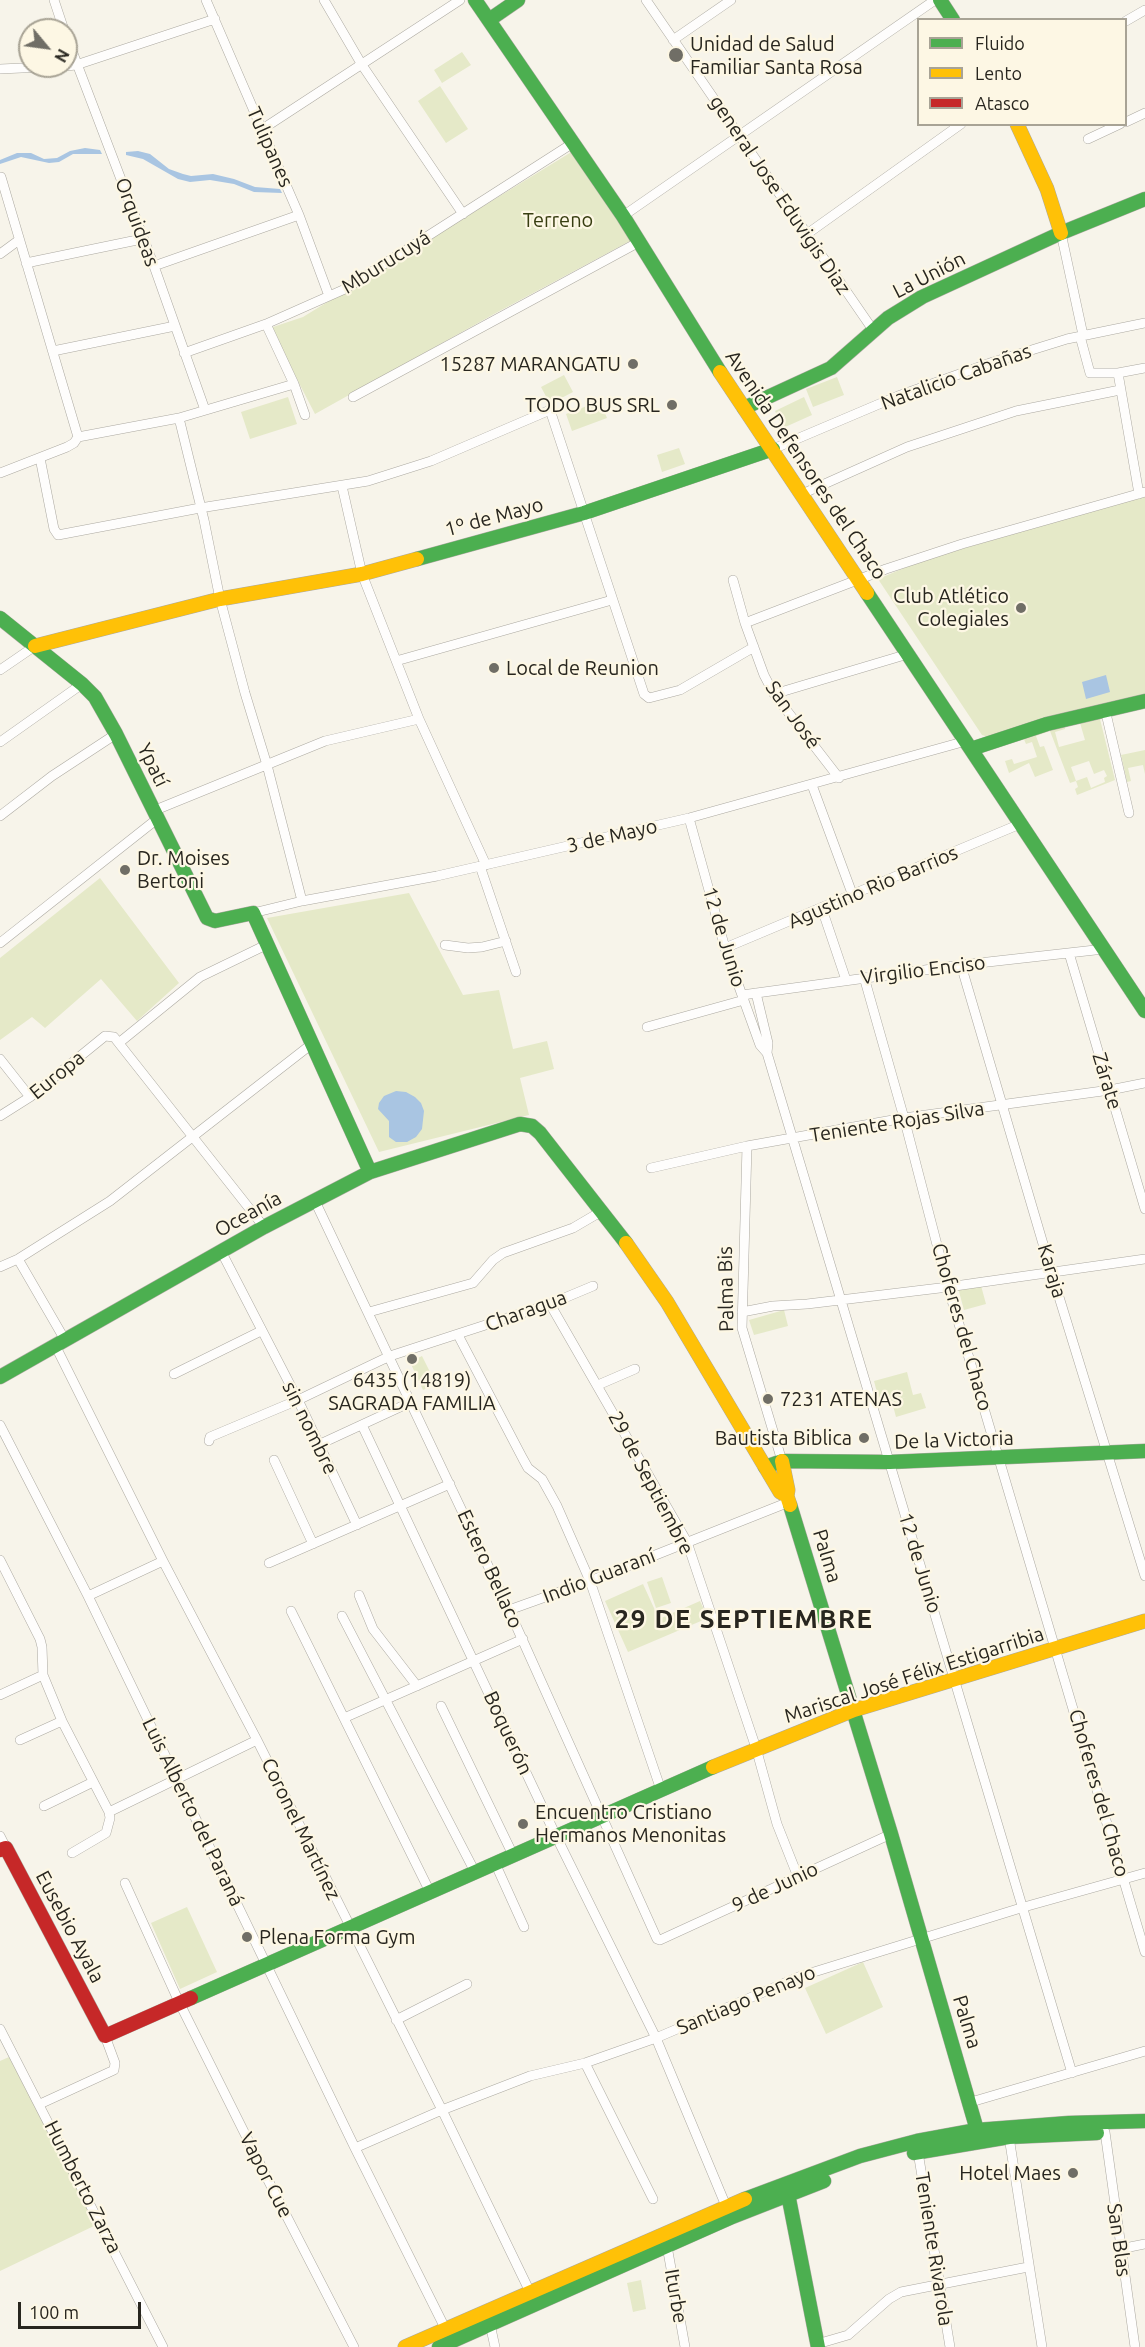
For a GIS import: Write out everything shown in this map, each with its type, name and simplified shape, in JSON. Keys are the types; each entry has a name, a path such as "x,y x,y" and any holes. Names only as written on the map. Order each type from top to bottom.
{"main road":[{"name":"Avenida Defensores del Chaco","path":"476,0 623,216 703,347 1145,1011"},
{"path":"489,20 518,0"},
{"path":"940,0 952,18"},
{"path":"1018,126 1047,189 1061,233"},
{"name":"La Unión","path":"744,408 831,368 873,330 922,297 1061,233 1145,199"},
{"name":"1º de Mayo","path":"35,646 220,599 362,573 584,513 772,449"},
{"name":"Ypatí","path":"0,618 95,697 116,734 207,918 215,921 253,913"},
{"path":"969,745 1105,709 1145,701"},
{"path":"253,913 370,1172"},
{"name":"Oceanía","path":"0,1377 314,1199 370,1172 519,1124 532,1126"},
{"name":"Palma","path":"532,1126 540,1132 602,1211 667,1302 780,1492 788,1499 854,1710 971,2102 977,2130"},
{"name":"De la Victoria","path":"765,1467 782,1461 890,1462 1145,1451"},
{"name":"Palma Bis","path":"782,1461 788,1499"},
{"name":"Mariscal José Félix Estigarribia","path":"105,2036 756,1748 854,1710 1145,1621"},
{"name":"Eusebio Ayala","path":"2,1845 105,2036"},
{"path":"439,2347 667,2246 787,2189 886,2148 977,2130 1049,2124 1145,2121"},
{"path":"405,2347 726,2206 918,2152 1009,2138 1145,2131"},
{"path":"787,2189 818,2346"}],"street":[{"path":"54,0 60,18"},
{"name":"Tulipanes","path":"206,0 299,215 330,296"},
{"path":"324,0 362,65 463,214"},
{"path":"261,130 460,0"},
{"name":"general Jose Eduvigis Diaz","path":"646,0 873,330"},
{"path":"673,40 731,0"},
{"path":"623,216 935,0"},
{"path":"1127,20 1145,10"},
{"path":"78,64 215,19"},
{"path":"0,69 18,68"},
{"name":"Orquideas","path":"78,70 111,151 205,410"},
{"path":"1127,121 1145,113"},
{"path":"807,234 958,126"},
{"path":"1088,139 1116,126"},
{"name":"Mburucuyá","path":"184,353 266,324 345,289 573,143"},
{"path":"2,177 78,437"},
{"path":"154,267 299,215"},
{"path":"1061,233 1089,372 1118,373 1145,368"},
{"path":"26,263 142,239"},
{"path":"0,254 19,240"},
{"path":"353,397 639,242"},
{"name":"Natalicio Cabañas","path":"772,449 898,396 1031,350 1081,336 1145,323"},
{"path":"266,324 306,416"},
{"path":"53,351 175,326"},
{"path":"745,623 962,544 1142,493 1118,373"},
{"path":"0,473 74,443 78,437 179,418 294,384"},
{"path":"802,494 907,447 1016,411 1120,390"},
{"path":"40,458 54,529 58,535 200,508 368,481 431,461 550,410 641,690 649,698 680,690 754,646"},
{"path":"179,418 220,599 303,901"},
{"path":"342,486 362,573 396,661 483,866 516,972"},
{"name":"San José","path":"733,580 745,623 774,694 839,777"},
{"path":"396,661 612,600"},
{"path":"0,670 35,646"},
{"path":"774,694 908,654"},
{"path":"0,742 82,684"},
{"path":"1105,709 1129,813"},
{"path":"0,943 155,815 325,741 420,719"},
{"path":"0,816 52,776 116,734"},
{"name":"3 de Mayo","path":"253,913 483,866 689,818 839,777 969,745"},
{"path":"812,785 853,896"},
{"name":"12 de Junio","path":"689,818 725,948 760,1045 767,1053"},
{"name":"Agustino Rio Barrios","path":"725,948 1020,824"},
{"path":"822,909 846,980"},
{"path":"445,945 468,948 506,941"},
{"name":"Europa","path":"0,1116 30,1097 105,1036 117,1040 200,977 268,944"},
{"name":"Virgilio Enciso","path":"647,1027 756,993 864,977 1104,949"},
{"name":"Zárate","path":"1069,953 1145,1209"},
{"name":"Karaja","path":"961,965 1051,1271 1145,1576"},
{"name":"Choferes del Chaco","path":"864,977 948,1287 1125,1878 1145,1952"},
{"name":"12 de Junio","path":"756,993 768,1043 767,1053 1072,2073"},
{"path":"117,1040 264,1227"},
{"path":"0,1267 18,1259 111,1201 313,1043"},
{"path":"0,1059 30,1097"},
{"name":"Teniente Rojas Silva","path":"651,1168 747,1146 904,1118 1110,1090 1145,1083"},
{"name":"Palma Bis","path":"747,1146 742,1328 782,1461"},
{"name":"Estero Bellaco","path":"314,1199 523,1639 657,1939 660,1940"},
{"path":"369,1312 473,1283 503,1253 573,1228 602,1211"},
{"name":"sin nombre","path":"221,1251 298,1400 357,1525"},
{"name":"Coronel Martínez","path":"18,1259 60,1342 163,1561 257,1740 442,2110 530,2292"},
{"path":"742,1312 773,1306 948,1287 1145,1259"},
{"name":"Charagua","path":"208,1441 210,1437 298,1400 390,1356 550,1304 593,1286"},
{"name":"29 de Septiembre","path":"550,1304 687,1542 756,1748 777,1824 798,1876"},
{"path":"174,1374 261,1331"},
{"path":"458,1335 528,1468 542,1479 557,1506 590,1581 661,1790"},
{"path":"598,1385 635,1370"},
{"path":"318,1445 411,1402"},
{"name":"Luis Alberto del Paraná","path":"0,1425 88,1596 355,2148 446,2330"},
{"name":"Boquerón","path":"362,1425 556,1836 656,2038 726,2206"},
{"path":"274,1460 313,1544"},
{"path":"269,1563 450,1485"},
{"name":"Indio Guaraní","path":"509,1610 590,1581 788,1499"},
{"path":"0,1560 40,1640 43,1676 62,1721 109,1812 110,1818 106,1833 72,1853"},
{"path":"88,1596 163,1561"},
{"path":"358,1595 373,1629 417,1686"},
{"path":"291,1611 430,1892"},
{"path":"342,1616 475,1872"},
{"path":"344,1718 523,1639"},
{"path":"0,1695 43,1676"},
{"path":"441,1706 513,1855"},
{"path":"20,1740 62,1721"},
{"path":"109,1812 257,1740"},
{"path":"44,1806 93,1782"},
{"name":"9 de Junio","path":"660,1940 891,1834"},
{"path":"495,1863 524,1927"},
{"name":"Santiago Penayo","path":"355,2148 442,2110 530,2076 585,2063 656,2038 801,1976 1024,1907 1145,1873"},
{"name":"Vapor Cue","path":"125,1883 179,2002 354,2347"},
{"path":"396,2020 467,1984"},
{"name":"Humberto Zarza","path":"0,2029 164,2347"},
{"path":"40,2104 114,2070 115,2063 105,2036"},
{"path":"0,2054 11,2049"},
{"path":"971,2102 1145,2051"},
{"path":"585,2063 652,2199"},
{"name":"San Blas","path":"1104,2132 1135,2347"},
{"path":"1009,2138 1042,2347"},
{"name":"Teniente Rivarola","path":"918,2152 950,2347"},
{"path":"1120,2249 1145,2244"},
{"name":"Iturbe","path":"667,2246 685,2347"},
{"path":"818,2346 848,2335 889,2299 901,2292 1028,2267"},
{"path":"490,2324 495,2347"}],"green space":[{"path":"462,52 471,65 442,83 434,70"},
{"path":"440,86 468,129 446,143 418,101"},
{"name":"Terreno","path":"573,151 635,236 630,241 315,414 272,331 273,327 303,317"},
{"path":"564,375 573,392 550,404 541,387"},
{"path":"837,377 844,395 813,407 806,389"},
{"path":"288,397 297,424 250,439 241,412"},
{"path":"804,397 812,415 783,428 775,411"},
{"path":"600,401 607,418 572,431 566,414"},
{"path":"679,448 685,464 662,472 657,455"},
{"name":"Club Atlético Colegiales","path":"1145,496 1145,695 988,737 982,735 878,579 944,554"},
{"path":"1099,715 1115,780 1077,795 1076,781 1070,783 1050,731 1036,736 1040,747 1044,746 1053,770 1035,777 1029,763 1009,773 1005,761 1012,759 1014,764 1037,757 1032,742 1026,744 1023,737","holes":["1080,723 1085,740 1059,747 1055,732","1089,761 1094,774 1104,770 1107,776 1104,778 1105,782 1091,788 1087,777 1076,781 1071,767"]},
{"path":"1145,750 1145,774 1143,765 1128,768 1131,781 1127,782 1121,755"},
{"path":"100,878 179,983 137,1021 101,979 45,1028 32,1017 0,1040 0,958"},
{"path":"409,893 463,995 499,990 513,1049 547,1041 554,1069 520,1078 529,1115 379,1152 267,918"},
{"path":"980,1282 986,1304 964,1310 958,1288"},
{"path":"784,1310 788,1326 754,1335 749,1320"},
{"path":"422,1356 436,1384 423,1390 410,1362"},
{"path":"907,1372 913,1395 921,1393 926,1408 896,1417 892,1402 906,1397 880,1404 874,1381"},
{"path":"662,1577 671,1603 656,1608 647,1582"},
{"path":"643,1584 659,1619 700,1601 708,1618 628,1652 605,1601"},
{"path":"187,1907 217,1972 180,1989 151,1923"},
{"path":"863,1962 883,2007 826,2034 805,1988"},
{"path":"9,2057 96,2225 0,2271 0,2061"},
{"path":"641,2280 646,2309 633,2312 627,2283"}],"water":[{"path":"85,148 100,150 102,154 73,154 59,162 49,163 21,157 0,164 0,160 17,153 31,153 44,159 57,158 70,151"},
{"path":"138,151 150,154 169,169 183,174 191,176 213,174 255,187 280,189 282,193 254,192 234,184 210,180 190,182 178,179 143,159 126,155 126,152"},
{"path":"1106,675 1110,692 1086,699 1082,682"},
{"path":"396,1091 406,1092 415,1097 421,1103 424,1111 422,1129 416,1137 407,1142 396,1142 389,1137 389,1121 378,1109 384,1096"}],"traffic: fast":[{"path":"475,0 623,216 720,372"},
{"path":"489,20 518,0"},
{"path":"940,0 952,18"},
{"path":"744,408 831,368 888,318 922,297 1061,233 1145,199"},
{"path":"417,559 584,513 773,449"},
{"path":"867,593 1145,1011"},
{"path":"0,618 95,697 116,734 207,918 215,921 253,913 370,1172"},
{"path":"971,749 1047,724 1145,701"},
{"path":"0,1377 264,1227 370,1172 520,1124 532,1126 540,1133 626,1243"},
{"path":"765,1467 782,1461 890,1462 1145,1451"},
{"path":"790,1505 891,1834 977,2130"},
{"path":"191,1998 713,1767"},
{"path":"745,2199 860,2156 917,2141 977,2130 1069,2123 1145,2121"},
{"path":"914,2153 1009,2137 1097,2133"},
{"path":"439,2347 732,2217 824,2181"},
{"path":"788,2194 818,2347"}],"traffic: slow":[{"path":"1018,126 1047,189 1061,233"},
{"path":"720,372 867,593"},
{"path":"35,646 220,599 362,574 417,559"},
{"path":"626,1243 667,1302 780,1492 787,1496 790,1505"},
{"path":"782,1461 788,1490 787,1496"},
{"path":"713,1767 854,1710 1145,1621"},
{"path":"405,2347 745,2199"}],"traffic: jam":[{"path":"0,1850 6,1848 105,2036 191,1998"}],"place":[{"name":"Unidad de Salud Familiar Santa Rosa","path":"676,55"},
{"name":"15287 MARANGATU","path":"633,364"},
{"name":"TODO BUS SRL","path":"672,405"},
{"name":"Club Atlético Colegiales","path":"1021,608"},
{"name":"Local de Reunion","path":"494,668"},
{"name":"Dr. Moises Bertoni","path":"125,870"},
{"name":"6435 (14819) SAGRADA FAMILIA","path":"412,1359"},
{"name":"7231 ATENAS","path":"768,1399"},
{"name":"Bautista Biblica","path":"864,1438"},
{"name":"Encuentro Cristiano Hermanos Menonitas","path":"523,1824"},
{"name":"Plena Forma Gym","path":"247,1937"},
{"name":"Hotel Maes","path":"1073,2173"}],"district":[{"name":"29 DE SEPTIEMBRE","path":"744,1619"}]}
